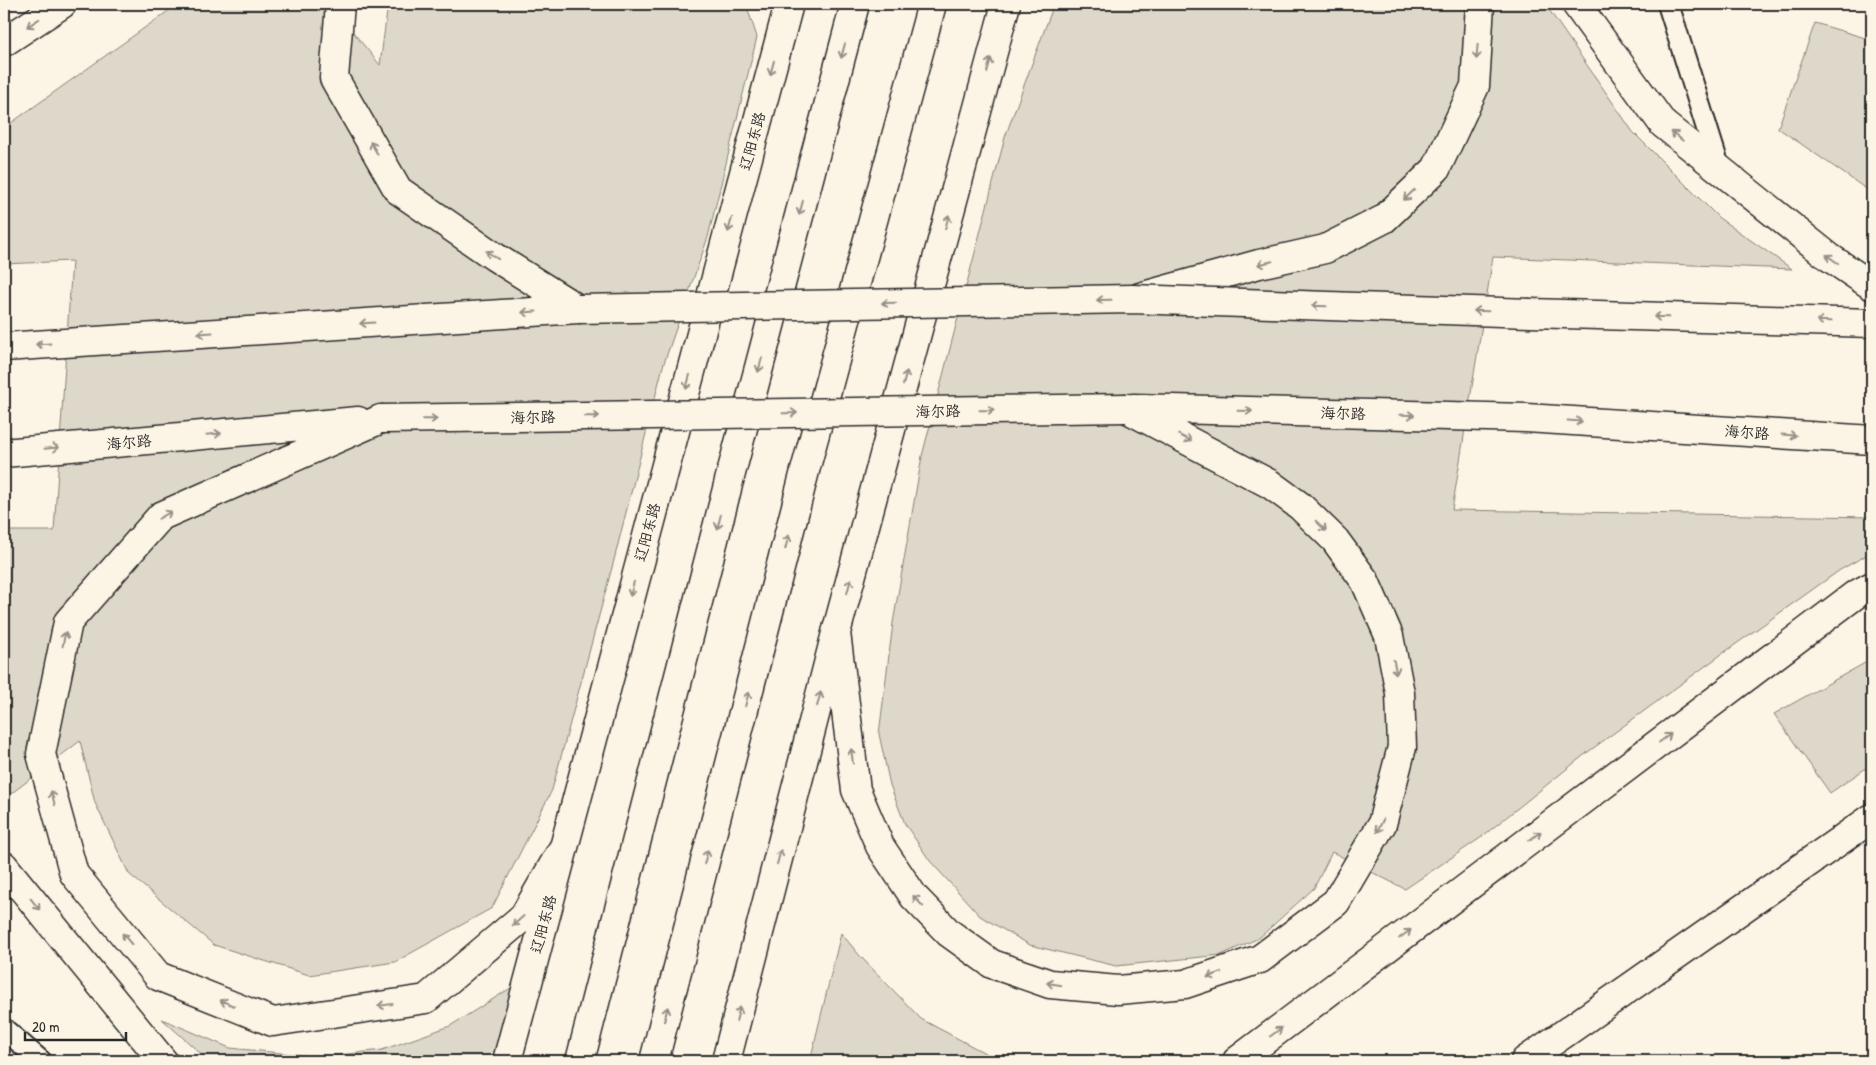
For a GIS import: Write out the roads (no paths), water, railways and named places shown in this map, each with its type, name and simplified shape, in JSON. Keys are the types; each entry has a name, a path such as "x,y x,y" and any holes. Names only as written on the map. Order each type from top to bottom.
{"main road":[{"path":"4,42 62,4"},
{"path":"340,4 334,78 398,190 495,257 578,309"},
{"path":"775,4 782,32"},
{"name":"辽阳东路","path":"507,1061 789,4"},
{"path":"580,1061 729,481 855,4"},
{"path":"654,1061 804,477 932,4"},
{"path":"726,1061 836,633 1006,4"},
{"path":"1132,299 1260,264 1325,249 1384,219 1436,169 1474,86 1480,4"},
{"path":"1576,4 1663,124 1829,257 1872,286"},
{"path":"4,347 578,309 1132,299 1872,323"},
{"path":"836,633 856,790 880,846 914,897 949,933 992,964 1050,984 1118,990 1185,984 1260,959 1336,902 1382,824 1402,747 1400,693 1389,636 1365,582 1335,540 1300,506 1270,484 1126,408"},
{"name":"海尔路","path":"4,453 381,419 1126,408 1526,418 1872,440"},
{"path":"381,419 160,516 68,622 41,754 74,874 158,976 274,1022 426,999 524,916 562,850"},
{"path":"1237,1061 1847,600 1872,586"},
{"path":"1525,1061 1872,818"},
{"path":"4,866 163,1061"}],"lane":[{"path":"1668,4 1720,170"},
{"path":"4,1029 41,1061"}]}
